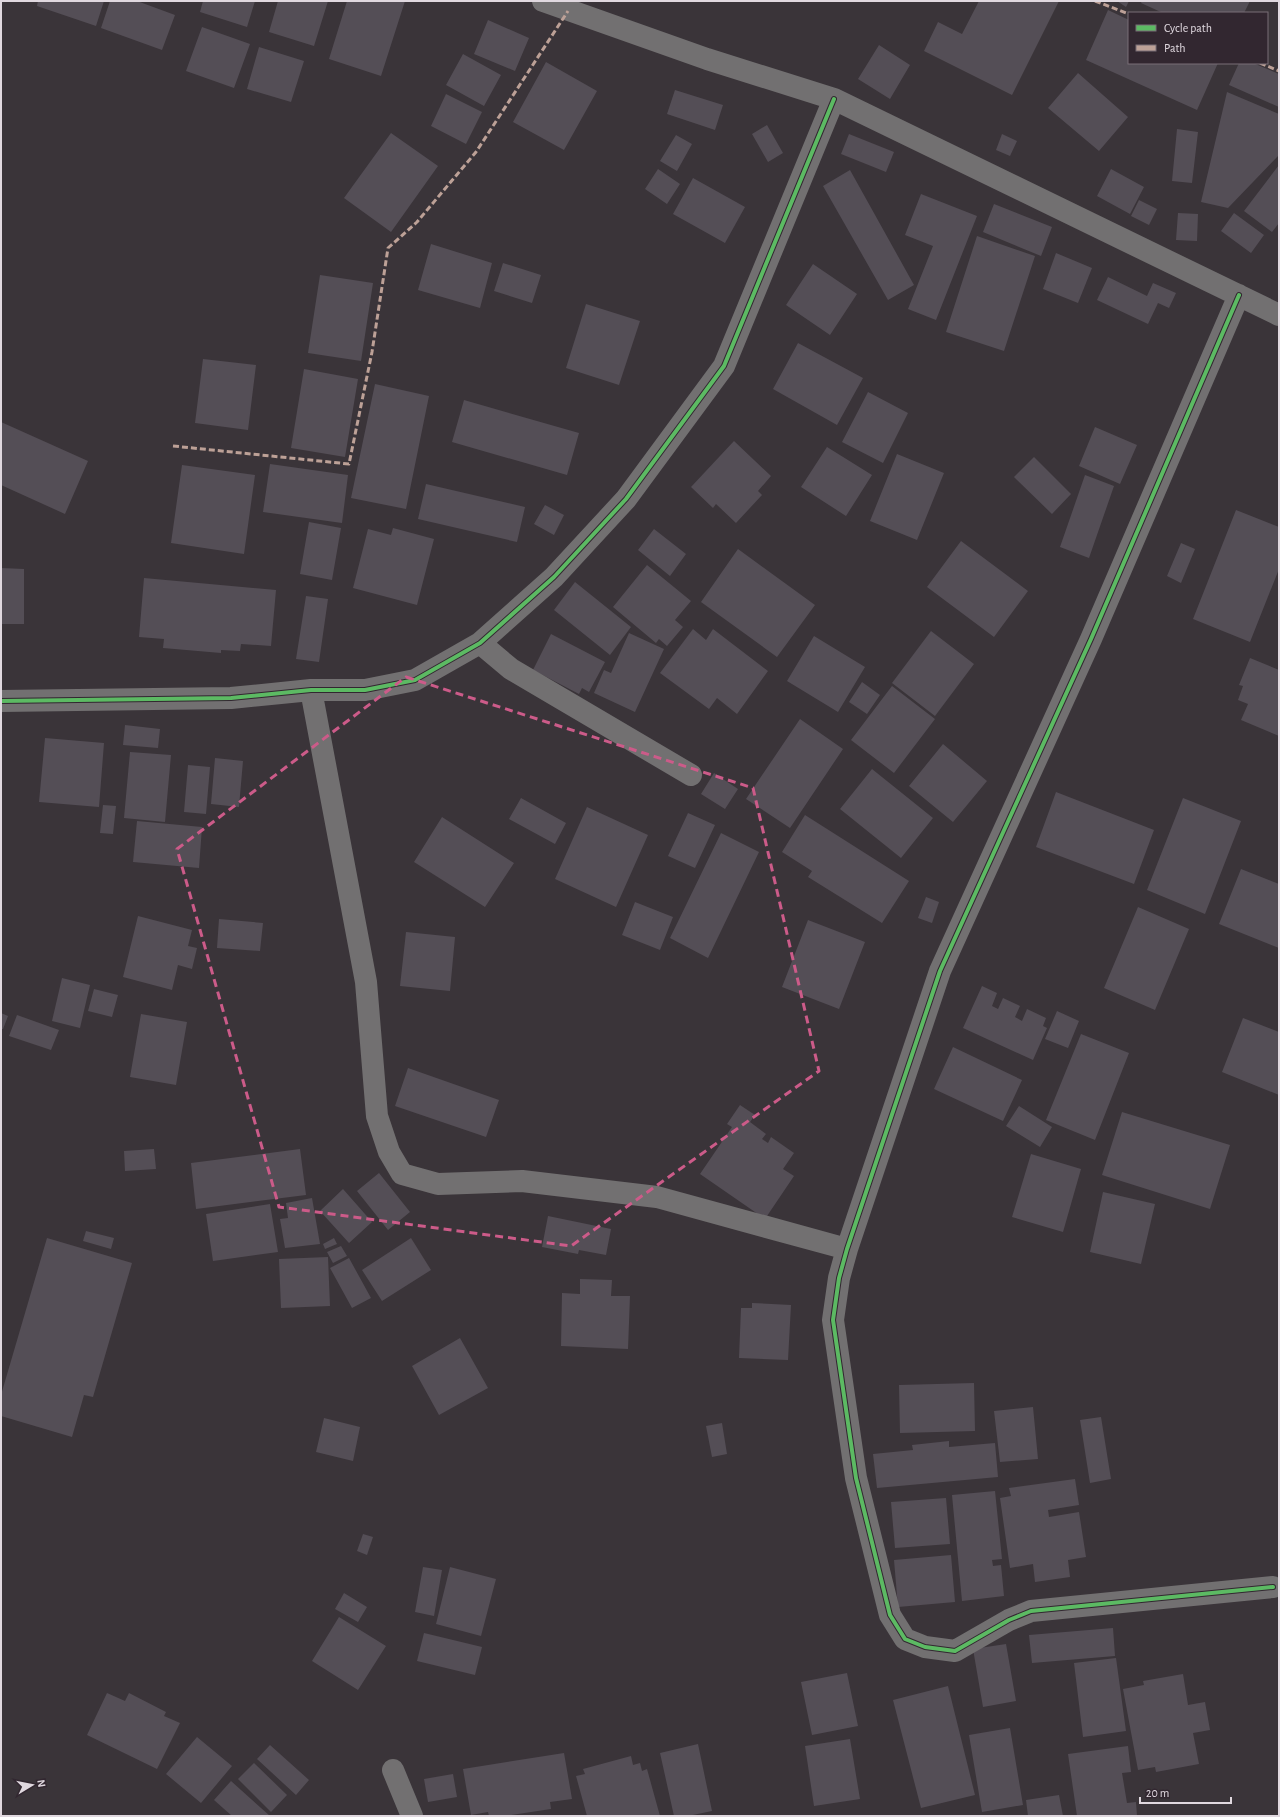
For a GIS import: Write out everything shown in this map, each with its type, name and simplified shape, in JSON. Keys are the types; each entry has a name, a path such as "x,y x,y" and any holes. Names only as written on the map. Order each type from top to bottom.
{"street":[{"path":"543,1 572,6 707,58 834,99 1279,315"},
{"path":"1,701 231,698 311,690 364,690 415,680 480,642 554,577 626,499 724,366 834,99"},
{"path":"1239,295 1091,639 940,971 847,1249 839,1278 833,1320 855,1471 890,1615 905,1639 925,1647 955,1650 1009,1620 1031,1611 1273,1587"},
{"path":"480,642 511,669 691,775"},
{"path":"311,690 366,982 377,1116 389,1152 402,1174 438,1184 522,1181 657,1197 847,1249"},
{"path":"393,1770 412,1816"}],"highlighted area":[{"path":"406,677 753,788 819,1071 571,1246 279,1207 177,849"}],"building":[{"path":"38,1 104,1 96,26 37,6"},
{"path":"110,1 137,1 175,15 162,50 101,28"},
{"path":"203,1 255,1 247,27 200,12"},
{"path":"278,1 328,1 314,46 269,32"},
{"path":"347,1 405,1 381,76 329,59"},
{"path":"979,1 1059,1 1012,95 924,51 938,22 962,34"},
{"path":"1117,1 1129,1 1126,7"},
{"path":"1142,1 1250,1 1244,12 1161,12 1141,3"},
{"path":"1108,10 1128,20 1128,64 1218,64 1197,110 1086,60"},
{"path":"488,20 529,38 515,71 474,54"},
{"path":"202,27 250,44 234,88 186,71"},
{"path":"879,45 910,65 890,99 858,79"},
{"path":"259,47 304,61 291,102 247,89"},
{"path":"463,54 501,75 484,106 446,85"},
{"path":"546,62 597,91 564,150 513,122"},
{"path":"1239,64 1255,64 1279,74 1279,107 1229,85"},
{"path":"1078,73 1128,117 1099,151 1048,108"},
{"path":"675,90 723,105 715,130 667,114"},
{"path":"1227,92 1279,114 1279,155 1228,208 1201,202"},
{"path":"446,94 482,112 466,144 431,126"},
{"path":"767,125 783,153 768,162 752,134"},
{"path":"1177,129 1198,132 1192,183 1172,181"},
{"path":"391,133 438,166 391,232 344,198"},
{"path":"849,134 894,152 886,172 841,154"},
{"path":"1002,134 1017,141 1010,156 996,150"},
{"path":"676,135 692,144 677,171 660,161"},
{"path":"1279,165 1279,223 1272,232 1244,211"},
{"path":"658,169 680,184 667,204 645,189"},
{"path":"1111,169 1144,187 1130,214 1097,196"},
{"path":"850,170 914,285 888,300 823,186"},
{"path":"693,178 745,207 725,243 673,214"},
{"path":"921,194 977,216 936,320 908,309 933,246 905,235"},
{"path":"1139,200 1157,209 1149,225 1131,216"},
{"path":"994,204 1052,227 1041,256 983,232"},
{"path":"1178,213 1198,214 1197,241 1176,240"},
{"path":"1234,213 1264,235 1251,253 1221,231"},
{"path":"977,236 1035,256 1004,351 946,332"},
{"path":"431,244 492,263 480,308 418,290"},
{"path":"1056,253 1092,268 1078,303 1043,289"},
{"path":"503,263 541,275 532,303 494,291"},
{"path":"813,264 857,294 830,335 786,305"},
{"path":"320,275 373,283 361,361 308,353"},
{"path":"1108,277 1147,296 1153,283 1176,293 1169,308 1158,303 1148,324 1097,300"},
{"path":"586,304 640,321 619,385 566,368"},
{"path":"798,343 863,378 837,425 773,389"},
{"path":"203,359 256,365 248,430 195,423"},
{"path":"304,369 358,379 345,457 291,448"},
{"path":"375,384 429,396 406,509 351,498"},
{"path":"868,392 908,413 883,463 842,442"},
{"path":"464,400 579,433 567,475 452,442"},
{"path":"1,422 88,461 65,514 1,485"},
{"path":"1095,427 1137,445 1120,484 1079,466"},
{"path":"734,441 771,476 758,491 762,495 736,523 716,504 713,508 691,487"},
{"path":"827,447 872,475 846,516 801,487"},
{"path":"897,454 944,473 917,540 870,521"},
{"path":"1034,457 1071,494 1052,514 1014,477"},
{"path":"270,464 348,475 342,523 263,512"},
{"path":"182,465 255,475 244,554 171,543"},
{"path":"1085,475 1114,486 1089,558 1060,547"},
{"path":"426,484 525,507 517,542 418,519"},
{"path":"545,505 564,515 554,535 534,524"},
{"path":"1236,510 1279,527 1279,569 1250,642 1193,619"},
{"path":"309,522 341,528 332,580 300,574"},
{"path":"393,528 434,539 417,605 353,588 368,529 391,535"},
{"path":"654,529 686,554 670,576 638,550"},
{"path":"961,541 1028,591 994,637 927,587"},
{"path":"1181,543 1195,549 1181,583 1167,576"},
{"path":"738,549 815,605 777,657 701,602"},
{"path":"647,565 691,601 675,620 683,627 667,646 659,639 656,643 613,607"},
{"path":"1,568 24,569 24,624 1,624"},
{"path":"144,578 276,590 271,646 241,644 240,651 221,650 221,653 163,648 164,639 139,637"},
{"path":"575,582 631,627 610,655 554,610"},
{"path":"306,596 328,599 319,662 296,659"},
{"path":"693,629 706,640 713,629 768,671 737,714 717,698 709,709 660,673"},
{"path":"931,631 974,664 935,716 892,683"},
{"path":"629,633 664,649 635,712 594,693 604,670 611,673"},
{"path":"551,634 605,662 589,692 582,688 579,694 533,670"},
{"path":"814,636 865,667 838,712 787,681"},
{"path":"1250,658 1279,670 1279,736 1241,720 1248,704 1238,700 1243,686 1239,685"},
{"path":"862,682 880,695 867,714 849,702"},
{"path":"892,686 935,719 894,773 851,740"},
{"path":"800,719 843,749 790,828 746,799"},
{"path":"125,725 160,729 158,748 123,745"},
{"path":"45,738 104,743 99,807 39,802"},
{"path":"943,744 987,781 953,822 909,786"},
{"path":"130,752 171,755 165,822 124,818"},
{"path":"215,758 243,761 239,807 211,804"},
{"path":"188,765 210,767 206,814 184,812"},
{"path":"872,769 933,818 901,858 840,809"},
{"path":"714,773 738,789 725,809 701,794"},
{"path":"1056,792 1154,830 1134,884 1036,847"},
{"path":"521,798 566,823 555,844 509,819"},
{"path":"1183,798 1241,821 1205,914 1147,890"},
{"path":"103,805 116,806 113,834 100,833"},
{"path":"587,807 648,835 616,907 555,879"},
{"path":"688,813 715,825 695,868 668,856"},
{"path":"805,815 909,881 882,923 808,877 812,871 782,852"},
{"path":"442,817 514,863 485,907 414,862"},
{"path":"137,821 202,827 199,868 133,862"},
{"path":"721,833 759,852 708,958 670,938"},
{"path":"1241,869 1279,884 1279,948 1219,924"},
{"path":"926,897 939,902 932,923 918,918"},
{"path":"635,902 673,917 660,950 622,935"},
{"path":"1138,907 1189,929 1155,1010 1104,988"},
{"path":"138,916 192,930 188,946 197,948 192,969 178,965 172,990 123,977"},
{"path":"219,919 263,923 260,951 217,948"},
{"path":"808,920 865,942 839,1009 782,987"},
{"path":"406,932 455,937 450,991 400,986"},
{"path":"62,978 90,985 80,1028 52,1021"},
{"path":"982,986 997,993 992,1006 998,1009 1003,998 1020,1006 1015,1017 1022,1021 1027,1009 1046,1018 1043,1026 1047,1028 1033,1060 963,1028"},
{"path":"94,989 118,995 112,1017 88,1011"},
{"path":"1057,1011 1079,1021 1068,1048 1045,1039"},
{"path":"1,1013 8,1016 3,1029 1,1029"},
{"path":"141,1014 187,1022 176,1085 130,1077"},
{"path":"17,1015 59,1030 51,1050 9,1036"},
{"path":"1243,1018 1279,1032 1279,1095 1222,1072"},
{"path":"1081,1034 1129,1053 1095,1140 1046,1120"},
{"path":"953,1047 1022,1080 1003,1121 934,1089"},
{"path":"408,1068 499,1100 486,1137 395,1106"},
{"path":"740,1105 755,1115 750,1122 766,1134 762,1139 768,1143 771,1137 794,1153 783,1169 794,1176 765,1219 700,1174 732,1127 727,1124"},
{"path":"1019,1106 1052,1127 1040,1147 1006,1126"},
{"path":"1122,1112 1230,1145 1210,1209 1102,1175"},
{"path":"154,1149 156,1169 125,1171 124,1151"},
{"path":"300,1149 306,1195 196,1209 191,1163"},
{"path":"1031,1154 1081,1169 1063,1232 1012,1217"},
{"path":"379,1173 410,1212 388,1230 357,1191"},
{"path":"343,1189 372,1222 349,1243 320,1211"},
{"path":"1103,1192 1155,1204 1141,1264 1090,1252"},
{"path":"312,1198 320,1244 285,1248 280,1219 288,1218 286,1203"},
{"path":"270,1204 278,1252 213,1261 206,1214"},
{"path":"548,1216 611,1229 606,1255 579,1250 578,1254 542,1247"},
{"path":"86,1231 114,1238 111,1249 83,1241"},
{"path":"47,1238 132,1263 93,1397 84,1395 72,1437 1,1416 1,1395"},
{"path":"334,1238 337,1244 325,1249 323,1244"},
{"path":"411,1238 431,1270 382,1301 362,1270"},
{"path":"341,1246 347,1256 333,1263 327,1252"},
{"path":"328,1257 330,1306 281,1308 279,1259"},
{"path":"349,1258 371,1298 352,1308 330,1268"},
{"path":"580,1279 612,1280 611,1296 630,1296 628,1349 561,1346 562,1293 580,1294"},
{"path":"752,1303 791,1305 788,1360 739,1358 741,1308 752,1308"},
{"path":"460,1338 488,1388 439,1415 412,1366"},
{"path":"974,1383 975,1431 900,1433 899,1385"},
{"path":"1033,1407 1038,1459 1000,1462 994,1411"},
{"path":"1101,1417 1111,1479 1090,1483 1080,1420"},
{"path":"324,1418 360,1427 353,1461 316,1452"},
{"path":"722,1423 727,1454 712,1457 706,1426"},
{"path":"949,1441 949,1447 995,1443 998,1477 877,1488 873,1454 913,1450 912,1445"},
{"path":"1075,1479 1079,1505 1048,1510 1049,1517 1079,1512 1086,1557 1068,1560 1070,1577 1035,1582 1033,1564 1010,1568 1000,1498 1011,1496 1009,1488"},
{"path":"995,1491 1002,1559 992,1560 993,1566 1001,1565 1004,1596 962,1601 952,1495"},
{"path":"946,1498 950,1544 895,1548 891,1502"},
{"path":"363,1534 373,1537 367,1555 357,1551"},
{"path":"951,1555 955,1602 898,1607 894,1560"},
{"path":"423,1567 442,1570 434,1616 415,1612"},
{"path":"450,1567 496,1579 481,1636 436,1624"},
{"path":"344,1593 367,1607 358,1622 335,1609"},
{"path":"339,1617 386,1646 358,1690 312,1661"},
{"path":"1113,1628 1115,1656 1032,1663 1029,1635"},
{"path":"424,1633 482,1647 475,1675 417,1661"},
{"path":"1006,1644 1016,1701 983,1707 973,1649"},
{"path":"1116,1658 1126,1731 1083,1737 1074,1663"},
{"path":"847,1673 858,1726 812,1735 801,1682"},
{"path":"1183,1674 1188,1705 1205,1702 1210,1730 1193,1733 1199,1764 1156,1772 1155,1767 1138,1770 1123,1689 1144,1685 1143,1681"},
{"path":"948,1686 975,1795 921,1808 893,1700"},
{"path":"107,1693 125,1701 129,1693 166,1712 164,1716 180,1723 157,1769 87,1735"},
{"path":"1010,1728 1023,1805 982,1812 969,1735"},
{"path":"197,1737 232,1766 201,1803 166,1774"},
{"path":"850,1739 860,1799 814,1806 805,1746"},
{"path":"698,1744 712,1811 688,1816 674,1816 660,1753"},
{"path":"270,1745 309,1780 296,1795 257,1759"},
{"path":"1128,1746 1131,1772 1122,1773 1127,1803 1136,1802 1137,1816 1077,1816 1068,1754"},
{"path":"564,1753 572,1799 550,1802 551,1809 505,1816 489,1816 488,1812 471,1815 463,1769"},
{"path":"631,1756 633,1765 640,1763 642,1771 647,1769 660,1816 587,1816 576,1776 585,1774 583,1769"},
{"path":"254,1763 287,1795 271,1812 238,1779"},
{"path":"453,1774 457,1797 428,1802 424,1779"},
{"path":"231,1781 270,1816 232,1816 214,1800"},
{"path":"1059,1795 1063,1816 1028,1816 1026,1800"}],"marked path":[{"path":"1095,1 1128,14"},
{"path":"173,446 349,464 372,352 388,248 417,222 476,152 568,11"},
{"path":"1262,64 1279,71"}],"cycle path":[{"path":"1,701 231,698 311,690 365,690 415,680 480,643 554,577 626,499 724,366 834,99"},
{"path":"1239,295 1091,639 940,971 847,1249 839,1278 833,1320 856,1478 890,1615 905,1639 925,1647 955,1651 1009,1620 1031,1611 1273,1587"}]}
